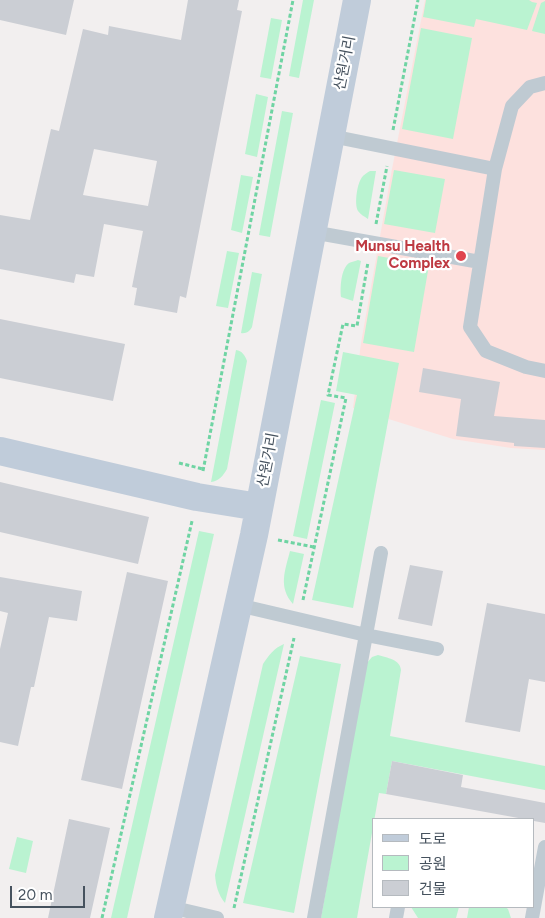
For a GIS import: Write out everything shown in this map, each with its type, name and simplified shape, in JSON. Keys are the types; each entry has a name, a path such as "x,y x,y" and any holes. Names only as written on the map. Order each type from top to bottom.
{"main road":[{"name":"산원거리","path":"169,913 259,507 357,0"},
{"path":"0,450 197,497 259,507"}],"lane":[{"path":"545,83 530,87 512,106 494,169 470,327 486,351 526,367 545,371"},
{"path":"331,136 494,169"},
{"path":"312,232 480,262"},
{"path":"314,918 381,553"},
{"path":"238,606 437,649"},
{"path":"535,894 541,846"},
{"path":"169,913 217,918"}],"path":[{"path":"102,918 197,497 293,0"},
{"path":"234,908 299,620 346,398 328,395 343,324 357,326 418,0"}],"shaded area":[{"name":"Munsu Health Complex","path":"425,0 545,0 545,450 511,448 453,439 353,408 361,343"}],"green space":[{"path":"303,0 314,0 299,78 289,76"},
{"path":"426,0 529,0 537,3 527,30 476,19 474,27 423,17"},
{"path":"545,1 545,34 532,31 541,3"},
{"path":"271,18 282,20 271,79 260,77"},
{"path":"421,28 472,38 453,139 402,129"},
{"path":"256,94 268,97 257,157 245,154"},
{"path":"282,111 293,113 270,237 259,235"},
{"path":"394,170 445,179 435,233 384,224"},
{"path":"370,171 376,171 368,219 358,211 356,198 361,179"},
{"path":"241,175 253,177 242,233 231,230"},
{"path":"227,251 239,253 228,308 216,306"},
{"path":"378,256 429,265 414,352 363,343"},
{"path":"358,260 361,261 353,301 341,297 341,283 346,266"},
{"path":"252,272 262,274 252,327 248,332 241,333"},
{"path":"236,350 243,354 247,361 227,469 220,478 211,482"},
{"path":"343,352 399,363 353,608 312,600 357,395 336,391"},
{"path":"321,400 335,403 307,539 293,536"},
{"path":"199,531 214,534 127,918 111,918"},
{"path":"290,551 304,554 293,604 288,598 284,585"},
{"path":"284,644 225,903 218,890 215,875 263,664 272,652"},
{"path":"378,655 396,661 401,670 390,736 545,766 545,790 392,761 386,794 379,793 375,818 372,818 372,833 357,918 321,918 366,664 372,657"},
{"path":"300,656 341,664 294,913 243,903"},
{"path":"17,837 33,841 26,873 9,869"},
{"path":"412,908 459,908 456,918 418,918"},
{"path":"469,908 506,908 511,918 467,918"}],"building":[{"path":"0,0 74,0 66,35 0,20"},
{"path":"188,0 239,0 237,10 242,11 186,298 180,296 177,313 134,305 137,288 132,287 143,231 104,224 94,277 76,274 74,283 0,269 0,215 30,220 51,129 59,131 83,29 108,35 109,26 181,40","holes":["94,149 157,161 148,206 83,195"]},
{"path":"0,319 125,344 113,401 0,378"},
{"path":"423,368 500,382 494,416 545,420 545,448 514,446 514,443 456,436 461,399 419,392"},
{"path":"0,482 149,517 138,564 0,532"},
{"path":"410,565 443,571 432,626 398,619"},
{"path":"127,572 168,581 122,789 81,780"},
{"path":"0,577 82,591 77,621 49,617 34,687 31,687 18,746 0,742 0,649 8,613 0,611"},
{"path":"487,603 545,614 545,682 529,679 520,732 465,722"},
{"path":"392,761 463,775 461,787 545,803 545,823 535,821 535,818 518,818 386,794"},
{"path":"69,819 110,828 90,918 48,918"}],"place":[{"name":"Munsu Health Complex","path":"461,256"}]}
